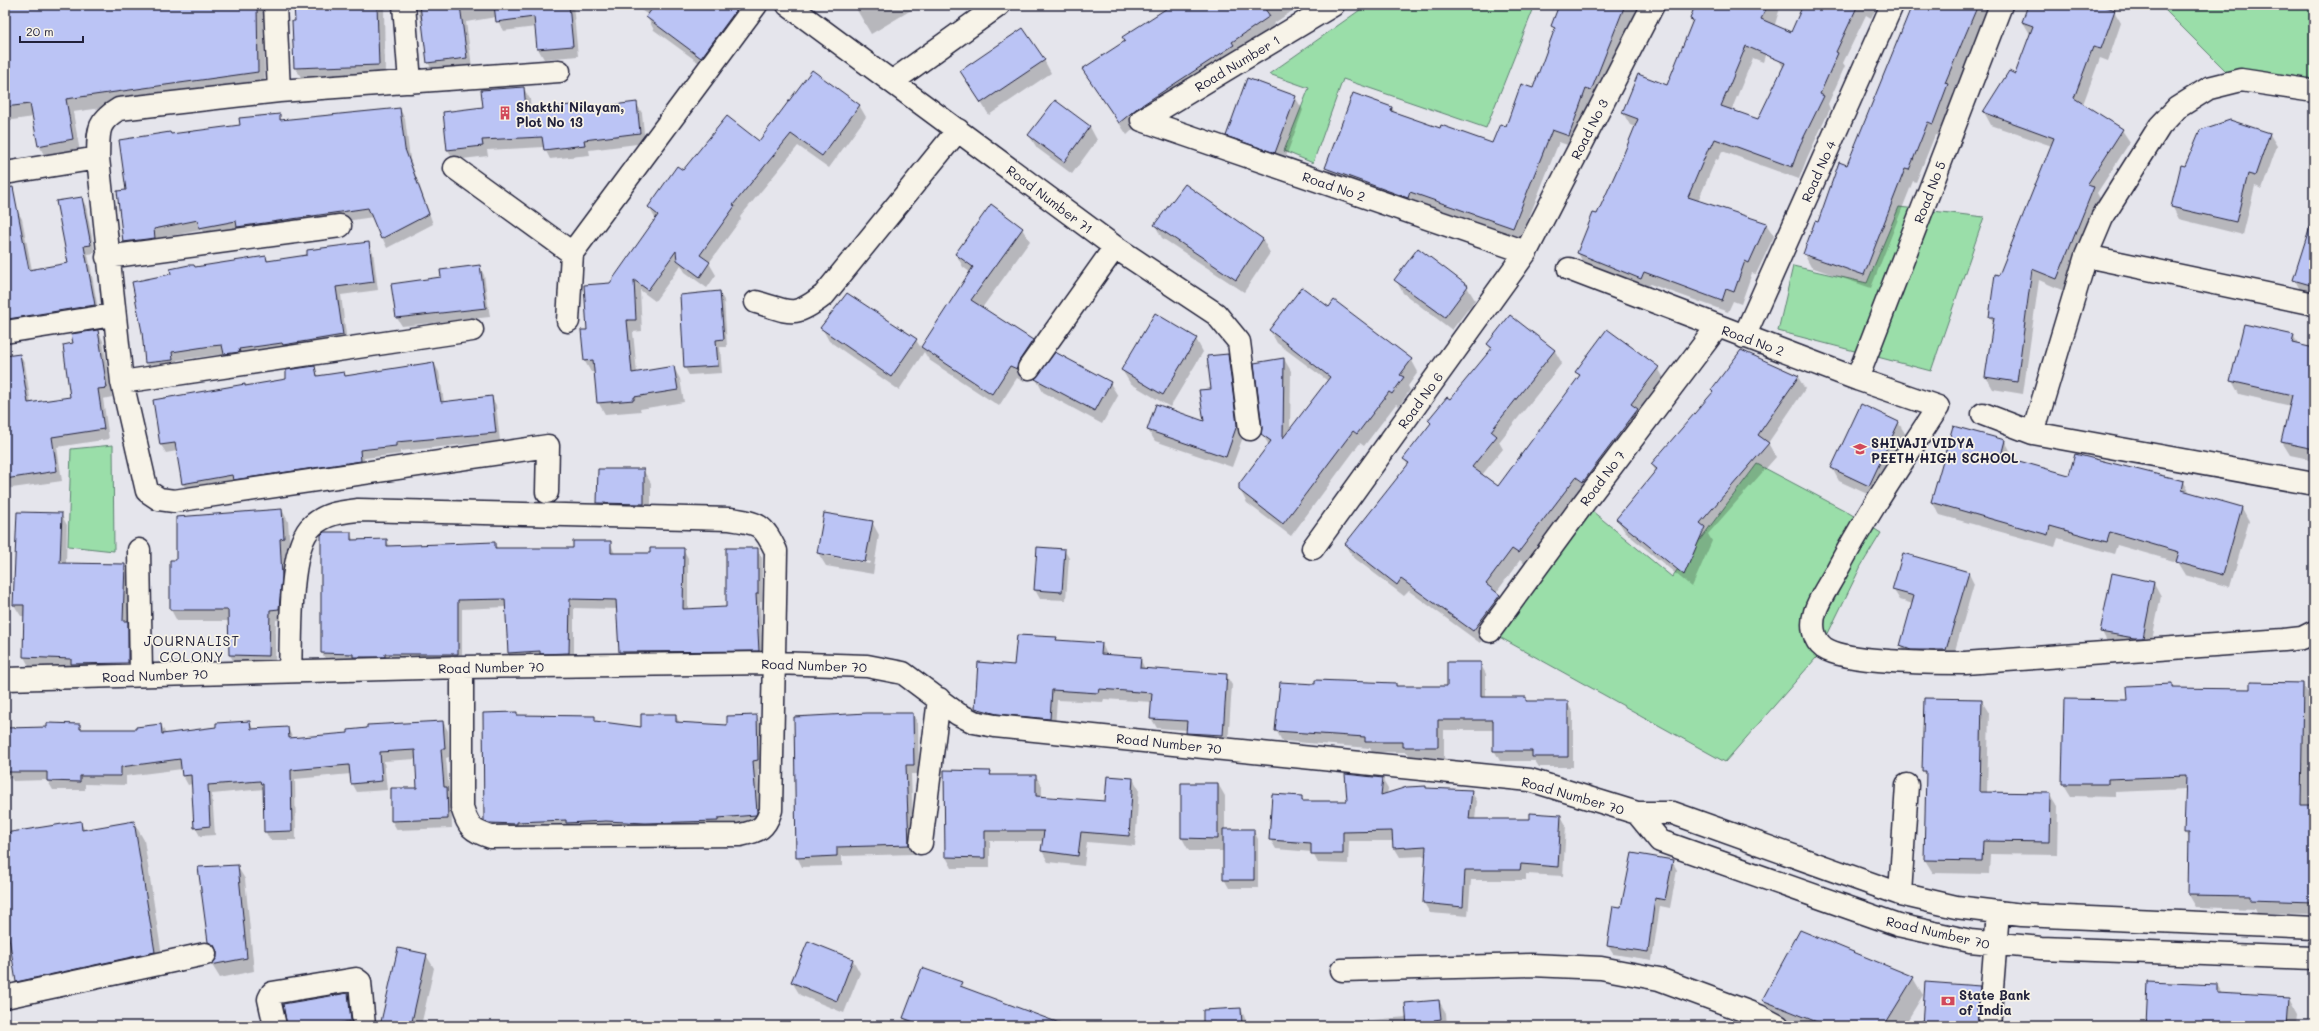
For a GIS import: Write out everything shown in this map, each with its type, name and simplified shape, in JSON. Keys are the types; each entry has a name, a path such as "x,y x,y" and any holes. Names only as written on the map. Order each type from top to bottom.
{"street":[{"path":"275,5 279,91"},
{"path":"404,5 410,82"},
{"path":"568,322 572,253 756,5"},
{"name":"Road Number 71","path":"788,5 893,81 1115,247 1216,314 1227,325 1239,342 1250,429"},
{"path":"893,81 999,5"},
{"name":"Road Number 1","path":"1142,120 1333,5"},
{"name":"Road No 3","path":"1526,252 1653,5"},
{"name":"Road No 4","path":"1744,337 1892,5"},
{"name":"Road No 5","path":"1856,379 2002,5"},
{"path":"547,492 548,446 174,501 159,499 146,491 122,382 113,315 98,158 99,128 106,117 119,109 279,91 559,72"},
{"path":"2034,433 2086,256 2102,218 2160,126 2177,108 2209,88 2240,80 2314,91"},
{"name":"Road No 2","path":"1142,120 1526,252"},
{"path":"756,302 793,313 807,308 824,295 958,130"},
{"path":"5,173 98,158"},
{"path":"455,168 572,253"},
{"path":"107,257 340,226"},
{"path":"1029,368 1115,247"},
{"name":"Road No 6","path":"1313,548 1526,252"},
{"path":"2086,256 2314,304"},
{"name":"Road No 2","path":"1569,269 1856,379 1938,407 1846,553 1815,612 1813,628 1816,639 1824,648 1838,654 1916,663 1965,663 2284,640 2302,638 2314,632"},
{"path":"5,332 113,315"},
{"name":"Road No 7","path":"1490,631 1583,504 1717,327"},
{"path":"122,382 472,330"},
{"path":"1983,414 2034,433 2314,484"},
{"path":"290,671 295,564 300,543 312,526 333,512 358,510 730,519 751,522 766,531 776,551 771,810 767,823 756,832 740,835 491,837 475,832 466,820 462,807 462,667"},
{"path":"138,550 141,675"},
{"name":"Road Number 70","path":"5,679 462,667 774,663 868,666 903,673 958,714 974,722 995,726 1530,780 1637,813 1660,842 1898,925 1970,941 1996,944 2314,958"},
{"path":"921,843 938,700"},
{"path":"1900,894 1908,785"},
{"path":"1637,813 1673,813 1900,894 1956,907 1998,912 2314,928"},
{"path":"1989,1026 1998,912"},
{"path":"5,997 205,954"},
{"path":"1342,970 1531,966 1601,968 1659,980 1759,1016 1778,1026"},
{"path":"275,1026 269,999 272,993 356,978 360,982 363,1026"}],"green space":[{"path":"1367,5 1535,5 1486,128 1343,79 1313,163 1284,151 1309,88 1269,74"},
{"path":"2160,5 2314,5 2314,99 2244,89"},
{"path":"1899,207 1984,217 1931,371 1778,331 1793,266 1867,283"},
{"path":"113,445 114,551 68,546 71,449"},
{"path":"1757,464 1844,510 1881,533 1861,566 1816,658 1725,762 1494,634 1586,506 1672,577"}],"building":[{"path":"5,5 257,5 258,72 66,99 73,139 38,146 30,104 5,107"},
{"path":"294,5 377,5 379,65 294,68 292,21 295,21"},
{"path":"420,5 460,5 467,58 427,63"},
{"path":"494,5 569,5 573,46 537,49 534,17 496,22"},
{"path":"655,5 740,5 701,58 646,17"},
{"path":"1172,5 1262,5 1270,16 1232,42 1234,45 1136,109 1119,123 1082,69 1125,41 1122,37"},
{"path":"1559,5 1625,5 1591,91 1586,89 1569,136 1552,130 1513,228 1410,192 1408,198 1325,168 1353,93 1392,107 1391,111 1440,128 1441,125 1492,143 1500,124 1506,126 1521,84 1533,88 1555,28 1551,26"},
{"path":"1695,5 1756,5 1766,9 1761,19 1791,32 1803,5 1858,5 1836,52 1838,53 1820,94 1824,96 1800,145 1792,167 1715,139 1711,148 1709,147 1688,197 1767,223 1749,263 1745,261 1734,292 1726,289 1722,301 1644,272 1641,279 1577,253 1593,213 1597,214 1618,168 1638,119 1622,113 1638,74 1667,85 1693,20 1690,19","holes":["1746,46 1785,63 1758,119 1721,106"]},
{"path":"1912,5 1978,5 1945,83 1948,84 1933,124 1928,122 1909,170 1905,169 1864,275 1803,254 1815,221 1818,222 1839,162 1847,165"},
{"path":"2028,5 2101,5 2115,10 2101,49 2093,47 2074,98 2123,129 2087,185 2094,187 2057,279 2032,269 2017,382 1985,377 1994,317 1989,317 1995,274 1999,275 2054,138 1983,112 2009,71 2015,74 2033,26 2022,22"},
{"path":"1023,28 1045,60 981,103 960,71"},
{"path":"812,70 860,105 822,156 791,134 733,205 735,206 700,255 710,262 700,277 677,260 676,251 648,290 634,280 636,320 627,320 632,373 674,366 678,390 634,397 634,400 597,403 593,360 584,361 581,330 587,330 584,285 610,283 658,215 648,207 677,166 683,170 727,116 759,141"},
{"path":"1247,78 1296,96 1275,153 1226,136"},
{"path":"524,87 526,110 580,104 581,109 637,102 640,133 584,140 585,145 544,150 542,137 482,140 483,146 447,150 443,112 483,107 481,90"},
{"path":"1055,100 1090,126 1064,162 1028,135"},
{"path":"400,108 405,149 429,214 381,239 368,208 237,227 236,221 199,228 198,220 154,229 155,238 123,242 117,191 126,190 119,140 170,132 171,134 240,125 239,118 280,114 280,120"},
{"path":"2230,120 2270,133 2255,176 2248,174 2236,222 2171,207 2181,165 2185,166 2200,130"},
{"path":"1185,184 1263,239 1236,280 1154,225"},
{"path":"13,187 29,270 68,263 56,201 82,197 91,245 84,246 95,305 8,319 5,305 5,188"},
{"path":"991,204 1023,228 971,300 1033,340 1019,361 1017,369 1010,366 992,394 921,347 973,267 955,254"},
{"path":"2310,226 2314,227 2314,286 2293,280"},
{"path":"369,242 374,282 336,287 343,335 283,345 282,343 239,349 240,352 224,354 222,345 211,346 172,352 173,360 145,363 142,332 132,282 171,274 170,269 189,265 194,265 195,267 266,256 267,261 307,255 307,250"},
{"path":"1418,248 1468,286 1445,317 1394,280"},
{"path":"480,265 486,308 396,318 391,284 441,277 440,270"},
{"path":"1302,287 1329,307 1334,300 1412,359 1400,375 1404,377 1392,394 1389,392 1357,434 1353,431 1283,524 1239,490 1239,484 1271,441 1261,434 1262,427 1254,363 1284,358 1283,438 1330,377 1269,330"},
{"path":"720,291 724,339 716,340 718,366 684,368 680,295"},
{"path":"847,293 917,339 891,377 820,328"},
{"path":"1155,313 1197,338 1163,395 1121,370"},
{"path":"1510,315 1555,350 1491,431 1497,436 1472,467 1498,486 1580,375 1575,372 1607,329 1659,367 1631,404 1638,409 1583,482 1576,477 1518,553 1512,549 1486,584 1500,595 1473,631 1401,579 1397,585 1345,544 1409,463 1403,459 1431,423 1428,420 1447,397 1450,399 1492,348 1487,344"},
{"path":"2244,324 2294,335 2292,343 2314,348 2314,449 2281,442 2292,395 2230,381"},
{"path":"98,330 107,388 98,389 104,429 52,437 57,471 5,479 5,356 20,354 28,403 70,397 63,345 73,343 71,334"},
{"path":"1741,350 1799,376 1758,435 1769,443 1700,523 1705,527 1684,575 1616,519 1657,469 1651,464 1713,392 1711,390"},
{"path":"1055,352 1111,382 1095,411 1035,379"},
{"path":"1228,354 1237,425 1226,457 1147,430 1156,404 1204,421 1199,390 1211,389 1207,356"},
{"path":"434,362 441,402 492,396 496,433 396,442 396,446 360,450 361,461 233,480 232,475 182,484 175,443 160,445 153,400 245,384 245,386 286,379 286,370 315,366 317,376 344,372 345,376"},
{"path":"1861,404 1899,422 1869,486 1831,468"},
{"path":"1953,426 2005,440 2001,456 2069,475 2075,454 2184,481 2182,490 2242,507 2223,575 2176,562 2179,552 2110,532 2107,542 2050,526 2048,535 1931,502"},
{"path":"598,469 644,469 644,504 597,503"},
{"path":"282,509 284,538 280,539 282,577 279,609 270,610 269,656 229,655 228,610 170,610 170,560 176,560 176,517"},
{"path":"17,512 62,513 60,563 125,564 123,621 128,621 128,663 71,664 71,659 23,657 24,605 13,605"},
{"path":"824,513 873,521 865,562 817,553"},
{"path":"324,532 351,532 351,540 387,539 387,546 495,542 495,548 573,548 573,541 611,541 611,553 650,553 650,548 684,548 683,609 726,607 726,548 758,548 758,594 756,594 759,651 619,652 616,600 570,599 569,653 540,654 540,651 508,653 505,599 458,600 458,654 385,654 385,657 353,657 353,654 321,653 321,535"},
{"path":"1037,547 1065,549 1062,592 1034,590"},
{"path":"1903,553 1969,572 1946,650 1911,650 1900,646 1914,596 1892,590"},
{"path":"2112,573 2154,582 2143,638 2134,638 2100,632"},
{"path":"1017,635 1057,637 1056,640 1102,643 1101,654 1141,657 1140,668 1227,674 1223,735 1186,733 1187,721 1150,719 1152,693 1099,689 1098,693 1052,690 1050,719 997,714 975,708 978,662 1014,665"},
{"path":"1447,662 1481,662 1481,697 1526,697 1526,701 1568,701 1568,757 1532,757 1532,751 1493,751 1493,720 1438,720 1438,747 1403,747 1403,742 1365,742 1365,737 1275,731 1280,682 1315,684 1315,680 1396,683 1396,686 1447,686"},
{"path":"2250,682 2303,683 2301,805 2314,805 2314,902 2249,900 2249,896 2188,895 2189,833 2184,833 2186,776 2108,779 2108,784 2062,784 2064,699 2128,700 2127,686 2172,684 2172,688 2250,689"},
{"path":"1924,698 1982,699 1980,792 2051,793 2050,842 1983,841 1982,861 1924,860 1926,771 1922,771"},
{"path":"517,712 517,715 595,716 595,721 641,727 641,714 676,714 676,722 727,725 727,716 757,715 758,760 753,761 756,815 718,818 718,821 645,823 606,821 566,823 566,820 517,822 517,824 489,823 484,821 483,713"},
{"path":"867,713 913,713 914,765 906,765 909,845 837,847 837,856 796,858 794,717"},
{"path":"250,721 251,729 288,727 289,738 348,733 348,730 367,728 367,725 443,721 445,749 441,749 444,787 447,787 448,819 391,821 391,788 417,788 415,750 380,752 382,781 351,784 349,765 291,770 292,831 264,832 263,784 261,784 260,781 208,785 210,826 194,828 191,775 182,776 180,759 121,767 121,776 80,776 80,782 47,781 47,772 6,772 6,728 47,727 47,723 80,724 80,729 136,729 136,727 161,724 162,734 216,727 216,723"},
{"path":"944,770 991,771 990,775 1036,775 1036,796 1105,801 1107,776 1133,778 1129,836 1081,832 1078,856 1041,851 1044,831 985,831 985,858 945,857"},
{"path":"1345,774 1383,778 1381,795 1407,787 1426,786 1426,788 1472,790 1469,819 1530,819 1530,813 1561,815 1558,867 1521,864 1520,870 1465,870 1463,907 1423,903 1426,846 1393,848 1392,831 1343,832 1343,854 1311,854 1311,843 1269,840 1272,794 1302,796 1302,801 1347,801"},
{"path":"1181,783 1218,783 1218,839 1181,838"},
{"path":"81,821 82,830 134,821 155,952 16,982 5,912 5,833"},
{"path":"1223,829 1254,829 1254,880 1223,880"},
{"path":"1632,853 1673,860 1665,900 1655,898 1648,952 1607,946 1613,906 1621,907"},
{"path":"238,865 247,958 211,965 217,958 217,952 214,945 208,942 198,867"},
{"path":"1800,930 1914,977 1884,1026 1827,1026 1762,1000"},
{"path":"808,941 853,959 837,1001 791,982"},
{"path":"398,948 427,954 411,1026 380,1026"},
{"path":"922,968 962,982 960,986 1062,1024 1061,1026 925,1026 903,1018"},
{"path":"1925,982 1980,986 1977,1026 1922,1026"},
{"path":"2148,982 2217,985 2217,993 2289,997 2287,1026 2146,1026"},
{"path":"348,993 351,1021 326,1026 287,1026 283,1004"},
{"path":"1439,1000 1441,1019 1434,1020 1435,1026 1407,1026 1405,1003"},
{"path":"1241,1008 1242,1026 1203,1026 1203,1010"}],"place":[{"name":"Shakthi Nilayam, Plot No 13","path":"505,113"},
{"name":"SHIVAJI VIDYA PEETH HIGH SCHOOL","path":"1860,449"},
{"name":"State Bank of India","path":"1948,1001"}],"district":[{"name":"JOURNALIST COLONY","path":"192,648"}]}
